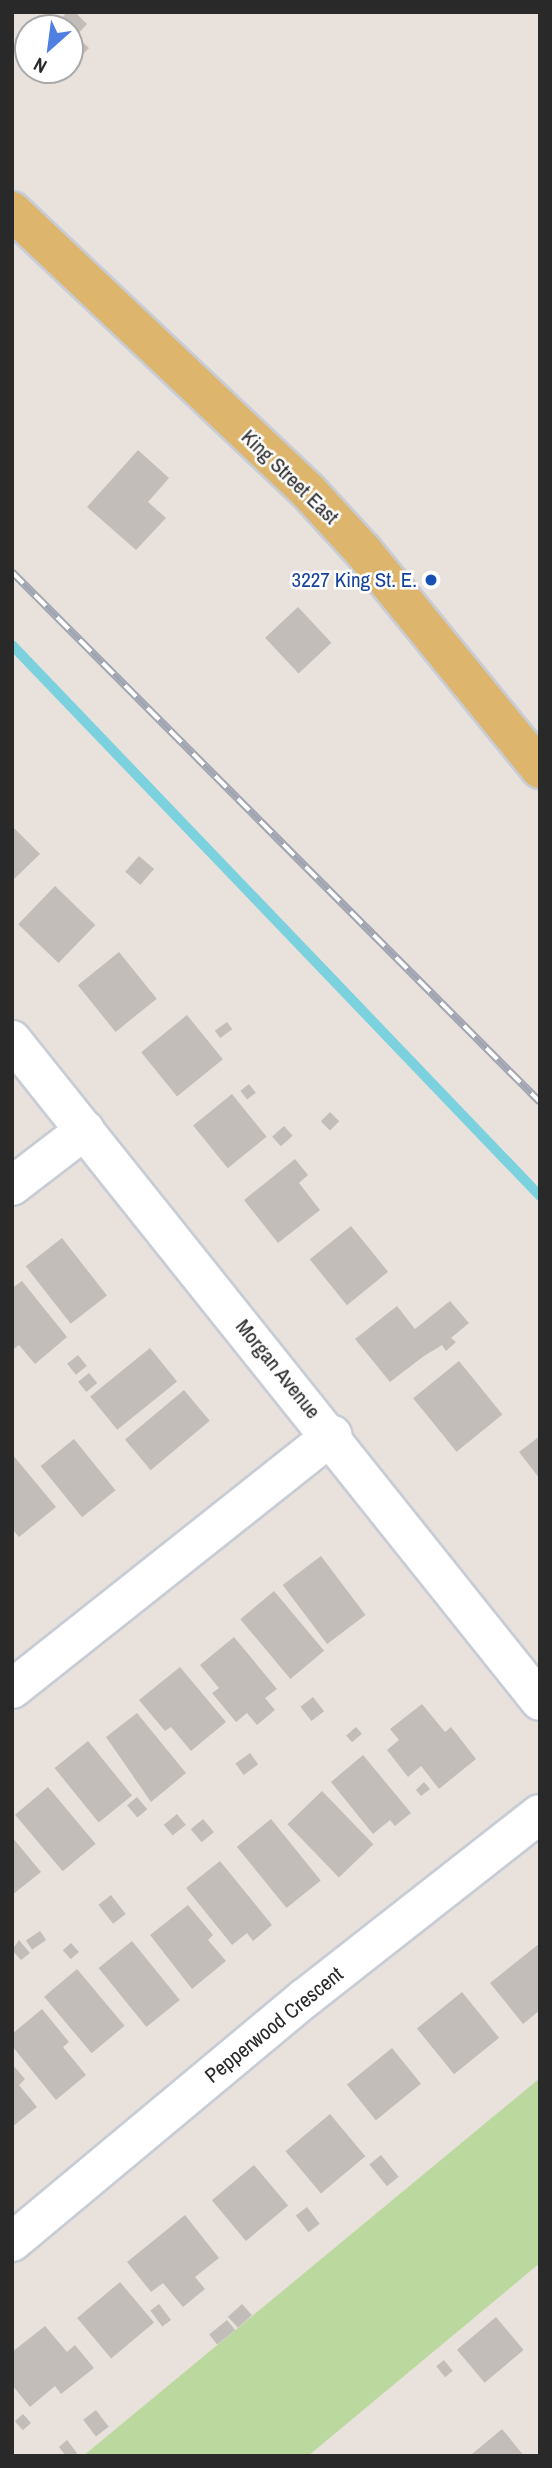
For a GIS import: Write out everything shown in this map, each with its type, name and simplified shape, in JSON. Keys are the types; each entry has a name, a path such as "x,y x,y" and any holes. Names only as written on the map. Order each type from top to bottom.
{"main road":[{"name":"King Street East","path":"12,211 307,491 363,551 540,769"}],"street":[{"name":"Morgan Avenue","path":"12,1040 332,1435 540,1701"},
{"path":"12,1186 85,1130"},
{"path":"12,1689 332,1435"},
{"name":"Pepperwood Crescent","path":"12,2242 305,1998 540,1814"}],"green space":[{"path":"540,2078 540,2263 308,2456 83,2456"}],"building":[{"path":"138,450 169,478 148,502 166,518 136,550 87,507"},
{"path":"298,607 331,643 299,674 265,638"},
{"path":"12,826 40,854 12,881"},
{"path":"139,856 154,869 140,885 125,872"},
{"path":"55,886 95,925 58,963 18,924"},
{"path":"119,952 157,999 116,1032 78,985"},
{"path":"187,1015 223,1059 177,1096 141,1052"},
{"path":"227,1022 232,1029 220,1038 215,1031"},
{"path":"249,1084 256,1093 247,1099 240,1091"},
{"path":"232,1094 267,1137 228,1168 193,1125"},
{"path":"330,1112 339,1121 330,1130 321,1121"},
{"path":"284,1126 293,1136 281,1146 272,1137"},
{"path":"295,1159 308,1175 299,1183 320,1210 278,1243 244,1200"},
{"path":"351,1226 388,1272 347,1305 310,1259"},
{"path":"62,1238 107,1296 71,1324 26,1266"},
{"path":"22,1281 67,1337 35,1364 19,1345 12,1350 12,1288"},
{"path":"450,1301 469,1323 451,1338 456,1342 446,1351 442,1345 390,1382 355,1339 397,1306 415,1329"},
{"path":"150,1348 177,1381 117,1430 90,1396"},
{"path":"78,1355 87,1366 76,1375 67,1364"},
{"path":"459,1361 502,1415 457,1452 413,1398"},
{"path":"89,1373 97,1383 86,1392 78,1382"},
{"path":"184,1390 210,1421 151,1470 125,1439"},
{"path":"540,1436 540,1479 519,1452"},
{"path":"74,1439 116,1490 82,1517 41,1466"},
{"path":"12,1454 56,1507 19,1537 12,1529"},
{"path":"321,1556 366,1615 327,1644 283,1585"},
{"path":"274,1591 324,1651 290,1679 240,1619"},
{"path":"234,1637 277,1689 265,1698 275,1710 257,1725 247,1713 236,1722 212,1693 219,1688 200,1665"},
{"path":"180,1667 226,1722 191,1751 171,1727 165,1731 139,1700"},
{"path":"313,1697 324,1711 311,1721 300,1707"},
{"path":"422,1704 445,1732 451,1727 476,1759 439,1789 421,1766 408,1777 387,1750 399,1740 390,1729"},
{"path":"137,1713 186,1773 151,1802 106,1737"},
{"path":"356,1727 362,1734 352,1742 346,1736"},
{"path":"88,1741 132,1795 99,1822 55,1768"},
{"path":"250,1753 258,1764 244,1775 235,1764"},
{"path":"363,1755 411,1813 395,1826 390,1820 373,1834 331,1782"},
{"path":"424,1782 430,1789 421,1796 416,1790"},
{"path":"48,1787 96,1844 63,1871 15,1815"},
{"path":"322,1791 373,1844 339,1878 287,1824"},
{"path":"137,1797 147,1809 137,1818 127,1805"},
{"path":"177,1814 186,1825 173,1836 164,1825"},
{"path":"203,1819 214,1832 202,1842 191,1829"},
{"path":"271,1819 321,1880 287,1908 237,1847"},
{"path":"12,1837 41,1872 12,1895"},
{"path":"220,1861 272,1925 253,1941 247,1933 232,1945 186,1888"},
{"path":"111,1895 126,1914 113,1924 98,1905"},
{"path":"188,1905 213,1935 208,1940 226,1961 192,1989 150,1935"},
{"path":"40,1931 46,1940 32,1950 26,1941"},
{"path":"19,1940 30,1953 21,1960 12,1950"},
{"path":"132,1941 180,2000 146,2027 99,1968"},
{"path":"71,1943 79,1952 71,1959 63,1950"},
{"path":"540,1943 540,2010 523,2024 490,1983"},
{"path":"77,1969 125,2026 92,2053 44,1997"},
{"path":"462,1992 499,2038 454,2074 417,2029"},
{"path":"42,2009 69,2042 63,2047 86,2075 56,2100 12,2046 12,2034"},
{"path":"392,2048 421,2084 376,2120 347,2085"},
{"path":"12,2064 25,2079 19,2085 37,2107 12,2127"},
{"path":"330,2114 365,2156 321,2193 286,2151"},
{"path":"381,2155 399,2177 387,2186 369,2164"},
{"path":"254,2165 288,2206 246,2241 212,2200"},
{"path":"307,2207 320,2224 308,2232 296,2215"},
{"path":"185,2215 219,2258 195,2277 205,2289 183,2307 163,2283 151,2292 127,2262"},
{"path":"120,2282 154,2323 111,2359 77,2318"},
{"path":"159,2304 171,2320 162,2327 150,2311"},
{"path":"242,2304 252,2315 238,2328 228,2317"},
{"path":"496,2317 524,2350 485,2383 457,2350"},
{"path":"227,2320 235,2330 217,2345 209,2334"},
{"path":"45,2326 67,2352 75,2345 94,2368 61,2394 55,2386 30,2407 12,2385 12,2352"},
{"path":"444,2360 453,2371 445,2377 436,2366"},
{"path":"96,2410 109,2427 96,2436 83,2420"},
{"path":"23,2414 31,2423 23,2430 15,2421"},
{"path":"502,2429 524,2456 472,2454"},
{"path":"67,2440 77,2453 74,2456 66,2456 59,2447"}],"waterway":[{"path":"12,645 540,1196"}],"railway":[{"path":"12,572 540,1102"}],"place":[{"name":"3227 King St. E.","path":"431,580"}]}
